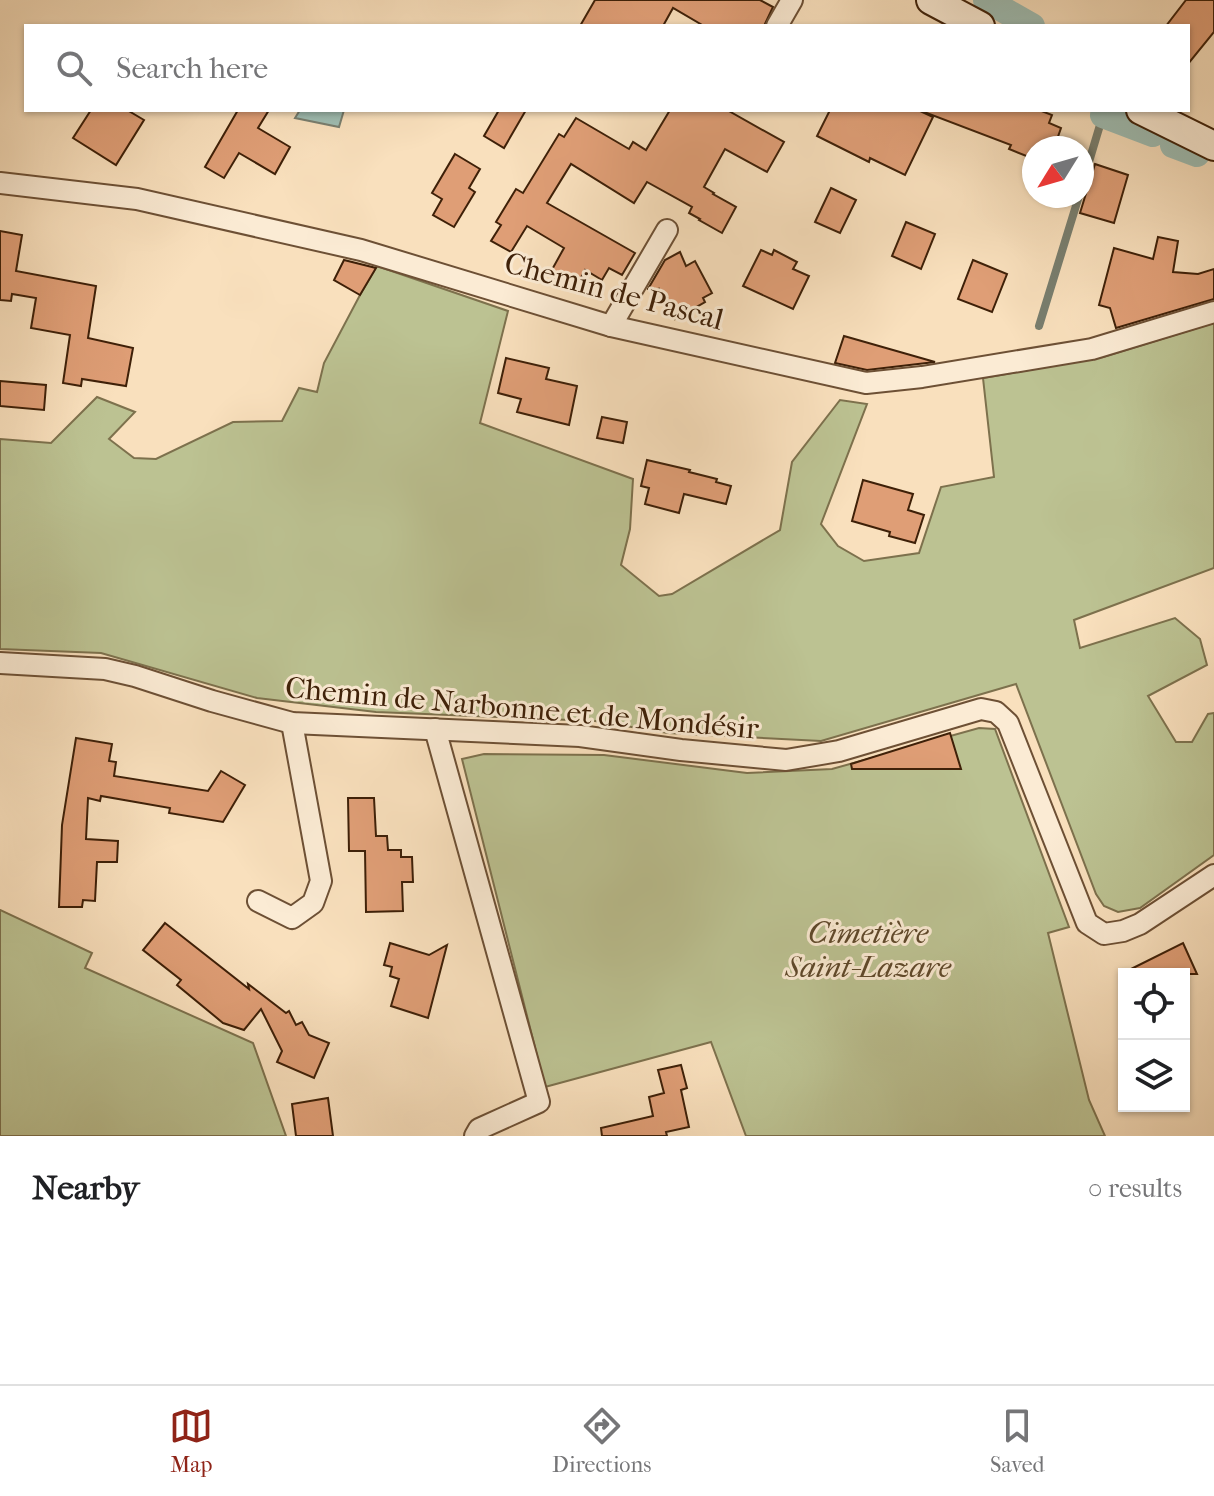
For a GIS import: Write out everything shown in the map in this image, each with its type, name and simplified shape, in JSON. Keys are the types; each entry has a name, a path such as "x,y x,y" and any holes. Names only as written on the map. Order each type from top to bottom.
{"street":[{"path":"778,24 792,0"},
{"path":"931,0 976,24"},
{"path":"1145,112 1214,146"},
{"name":"Chemin de Pascal","path":"0,183 137,199 361,250 611,326 866,383 1092,349 1214,312"},
{"path":"611,326 667,230"},
{"name":"Chemin de Narbonne et de Mondésir","path":"0,663 105,669 292,723 580,736 786,760 839,751 981,709 996,712 1008,723 1087,923 1104,934 1123,931 1140,924 1214,875"},
{"path":"258,901 292,918 313,903 321,881 292,723"},
{"path":"435,729 539,1102 479,1129 475,1136"}],"green space":[{"path":"377,266 508,311 480,423 633,479 630,529 621,565 659,596 672,594 780,530 792,462 840,400 867,404 821,524 838,546 864,561 919,553 941,487 994,477 983,378 1103,357 1214,323 1214,568 1074,620 1080,648 1175,618 1200,639 1207,665 1148,696 1176,742 1192,742 1208,714 1214,713 1214,855 1140,908 1118,912 1104,906 1096,894 1016,684 821,741 668,733 595,721 376,712 257,698 101,653 0,649 0,439 51,443 97,397 135,412 109,439 134,458 156,459 233,422 282,421 299,388 317,392 324,363"},
{"name":"Cimetière Saint-Lazare","path":"979,728 995,729 1069,927 1048,933 1089,1100 1105,1136 746,1136 711,1042 545,1087 462,759 484,754 604,755 747,773 832,769"},
{"path":"0,910 92,953 85,968 253,1043 286,1136 0,1136"}],"water":[{"path":"299,112 343,112 339,127 295,118"}],"building":[{"path":"595,0 760,0 773,7 765,24 701,24 673,8 664,24 581,24"},
{"path":"1186,0 1214,0 1214,32 1190,62 1190,24 1168,24"},
{"path":"90,112 130,112 144,120 116,165 73,138"},
{"path":"237,112 268,112 258,128 290,147 275,174 239,153 224,178 205,167"},
{"path":"498,112 525,112 504,148 484,136"},
{"path":"669,112 731,112 784,142 767,172 725,149 704,187 736,207 722,233 689,213 692,207 647,182 634,203 571,164 547,203 635,253 622,275 609,268 602,280 585,270 575,289 549,275 564,248 527,226 511,252 491,241 501,225 496,222 516,189 523,193 559,134 564,137 576,118 629,149 633,142 646,150"},
{"path":"829,112 922,112 933,117 905,175 870,158 869,162 817,136"},
{"path":"924,112 1044,112 1052,115 1049,123 1061,128 1058,136 1022,136 1022,154 1009,149 1011,145"},
{"path":"455,154 480,169 469,188 475,192 454,227 433,215 442,199 432,193"},
{"path":"1095,164 1128,175 1114,223 1080,213 1082,208 1094,208"},
{"path":"831,188 856,200 840,233 815,222"},
{"path":"906,222 935,234 921,269 892,256"},
{"path":"0,231 22,235 16,271 96,286 88,338 133,348 126,386 82,379 81,386 63,383 70,335 31,328 36,298 12,294 11,301 0,300"},
{"path":"1158,237 1178,241 1173,272 1198,274 1214,269 1214,299 1116,328 1110,308 1099,305 1114,248 1153,259"},
{"path":"761,250 772,255 774,250 797,262 793,269 809,276 793,309 743,286"},
{"path":"680,252 686,266 695,261 712,293 703,298 705,302 675,319 659,289 656,294 648,289 665,260"},
{"path":"344,260 376,268 360,295 334,280"},
{"path":"973,260 1007,274 992,312 958,299"},
{"path":"844,336 935,362 867,370 835,363"},
{"path":"506,358 549,368 546,379 577,386 569,425 517,412 521,399 498,393"},
{"path":"0,381 46,385 44,410 0,406"},
{"path":"602,417 627,422 623,443 597,438"},
{"path":"647,460 690,470 731,486 726,504 684,494 679,513 645,504 649,488 641,486"},
{"path":"863,480 913,494 908,510 924,515 915,543 852,521"},
{"path":"950,733 961,769 852,769 851,764"},
{"path":"76,738 112,744 109,761 116,762 114,776 208,791 221,771 245,785 223,822 169,813 170,808 101,796 100,801 88,798 86,839 118,841 117,862 97,862 95,901 83,900 82,907 59,907 62,825"},
{"path":"348,798 374,798 376,836 387,836 388,850 401,850 401,857 412,857 413,882 402,882 403,911 366,912 365,851 349,851"},
{"path":"165,923 249,989 248,984 286,1013 289,1011 296,1025 302,1022 309,1035 329,1043 314,1078 277,1062 282,1051 261,1009 244,1030 223,1023 177,985 181,980 143,950"},
{"path":"390,943 429,955 447,945 428,1018 391,1006 399,979 390,976 392,967 384,965"},
{"path":"1183,943 1197,974 1190,974 1190,968 1133,968"},
{"path":"681,1065 687,1088 681,1090 689,1127 666,1132 667,1136 602,1136 601,1128 653,1116 649,1097 664,1093 658,1070"},
{"path":"328,1098 333,1136 296,1136 292,1104"}],"waterway":[{"path":"986,0 1028,24"},
{"path":"1094,145 1103,115 1098,112"},
{"path":"1103,115 1153,134"},
{"path":"1173,145 1197,154"},
{"path":"1039,326 1075,208"}]}
